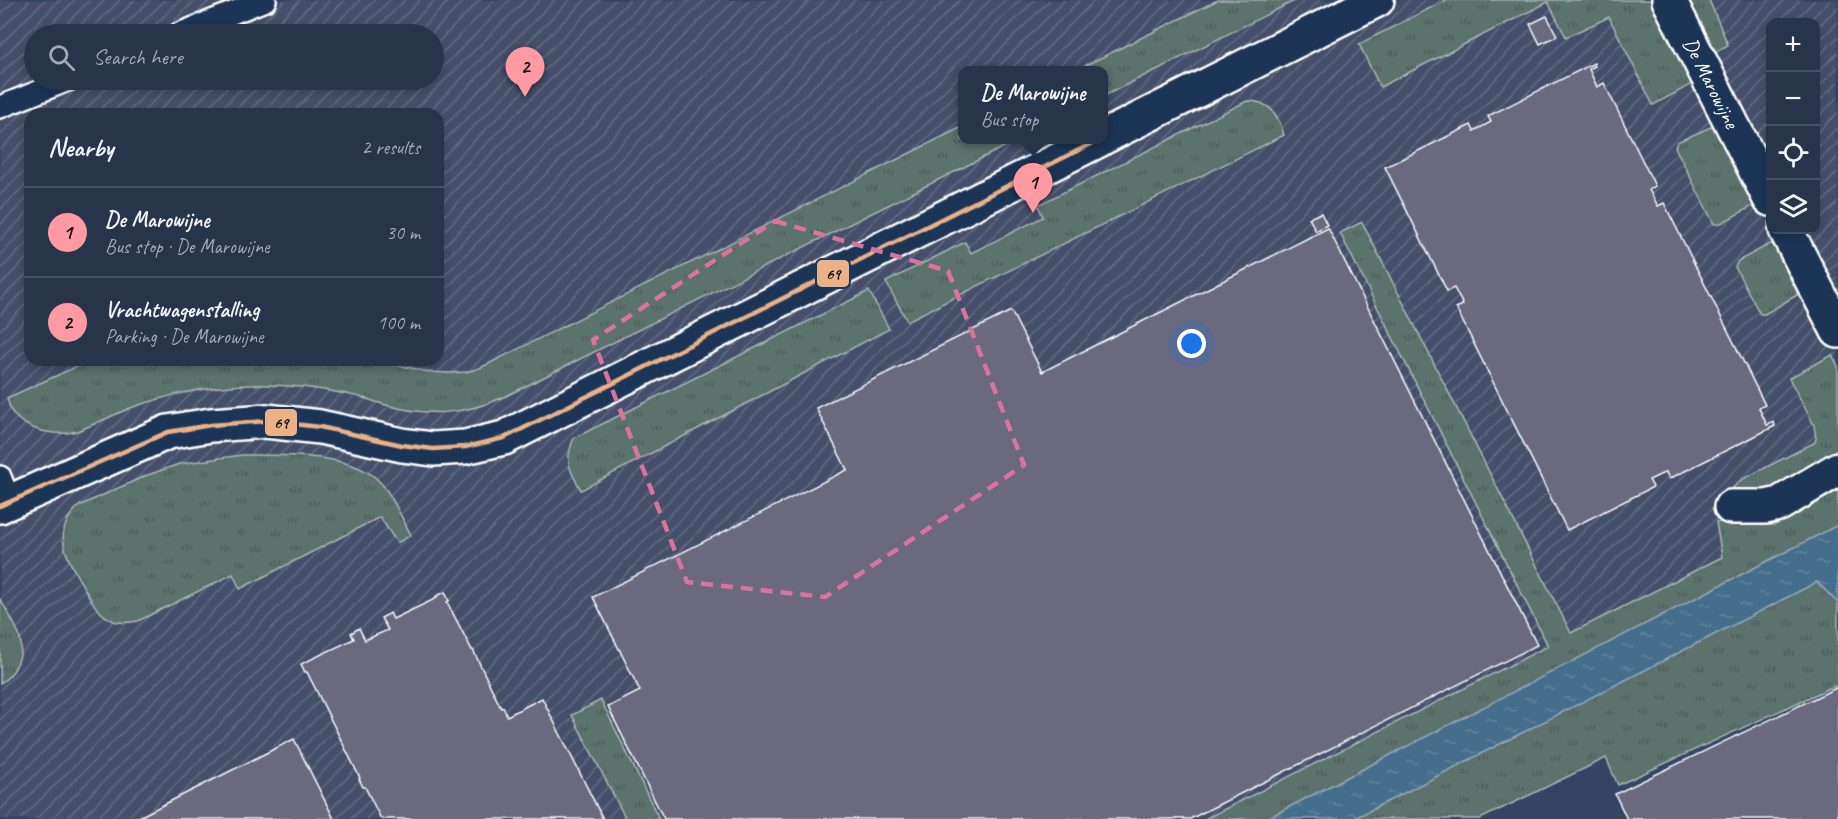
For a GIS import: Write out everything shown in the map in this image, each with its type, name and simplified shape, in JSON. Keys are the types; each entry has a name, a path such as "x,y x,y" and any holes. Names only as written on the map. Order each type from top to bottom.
{"street":[{"path":"1108,135 1377,0"},
{"name":"De Marowijne","path":"1669,0 1766,191"},
{"path":"3,495 168,432 211,425 266,421 320,427 433,449 465,447 504,438 1091,144"},
{"path":"1788,234 1838,331"},
{"path":"1731,507 1766,507 1779,504 1838,469"}],"lane":[{"path":"204,24 264,0"},
{"path":"0,107 43,90"}],"highlighted area":[{"path":"775,221 948,271 1024,465 825,597 687,582 593,340"}],"shaded area":[{"path":"0,0 1838,0 1838,564 1340,819 0,819"}],"green space":[{"path":"1218,0 1296,0 1108,94 1108,66 1084,66"},
{"path":"1446,0 1653,0 1696,82 1653,105 1609,17 1566,37 1548,2 1380,87 1359,44"},
{"path":"1689,0 1709,0 1728,45 1715,52"},
{"path":"1247,101 1262,103 1272,110 1284,135 907,321 886,282 965,242 971,253 1043,217 1038,205"},
{"path":"1715,125 1754,202 1753,206 1719,224 1714,224 1675,147 1677,142"},
{"path":"958,129 958,144 1010,144 506,396 476,407 447,412 418,411 319,389 269,385 236,386 198,390 167,397 129,409 77,431 52,433 35,429 20,421 13,413 7,398 78,366 402,366 429,372 449,373 480,368"},
{"path":"1362,222 1571,633 1722,557 1716,522 1775,525 1838,490 1838,525 1266,819 1205,819 1548,646 1340,233"},
{"path":"1770,244 1777,246 1798,286 1797,295 1765,314 1760,314 1735,267 1738,261"},
{"path":"869,291 889,329 581,490 569,465 569,453 574,438"},
{"path":"1832,355 1838,366 1838,448 1827,461 1768,493 1728,493 1741,480 1814,443 1816,439 1814,425 1789,378"},
{"path":"242,455 313,457 349,464 365,471 377,479 387,491 411,535 397,543 380,517 240,589 233,574 138,621 114,621 104,615 89,597 67,555 63,535 70,516 79,506 145,476 179,464"},
{"path":"1817,582 1838,603 1838,693 1834,686 1618,785 1606,758 1480,819 1353,819"},
{"path":"0,599 16,628 21,651 14,670 0,683"},
{"path":"601,700 659,819 626,819 572,715"}],"water":[{"path":"1838,525 1838,603 1817,582 1353,819 1266,819"}],"building":[{"path":"1547,16 1557,36 1540,44 1530,24"},
{"path":"1594,63 1595,66 1589,69 1597,87 1604,83 1655,186 1649,190 1658,206 1664,203 1765,405 1759,408 1767,425 1774,422 1775,426 1669,479 1666,472 1649,480 1653,487 1567,530 1456,308 1463,305 1454,288 1447,291 1385,167 1471,125 1474,131 1491,122 1488,116"},
{"path":"1321,213 1327,225 1316,231 1309,218"},
{"path":"1328,228 1537,645 1190,819 664,819 608,707 640,691 593,597 847,470 816,408 1011,311 1042,372"},
{"path":"445,592 449,601 447,602 501,708 503,707 507,716 542,698 603,819 381,819 301,664 354,639 351,633 359,628 365,640 388,630 381,618 390,613 393,619"},
{"path":"1838,687 1838,819 1627,819 1615,794"},
{"path":"294,739 334,819 133,819 141,816"}],"transit line":[{"name":"69","path":"0,506 168,432 211,425 266,421 320,427 402,445 433,449 465,447 504,438 1091,144"}],"place":[{"name":"Vrachtwagenstalling","path":"525,97"},
{"name":"De Marowijne","path":"1033,213"}]}
